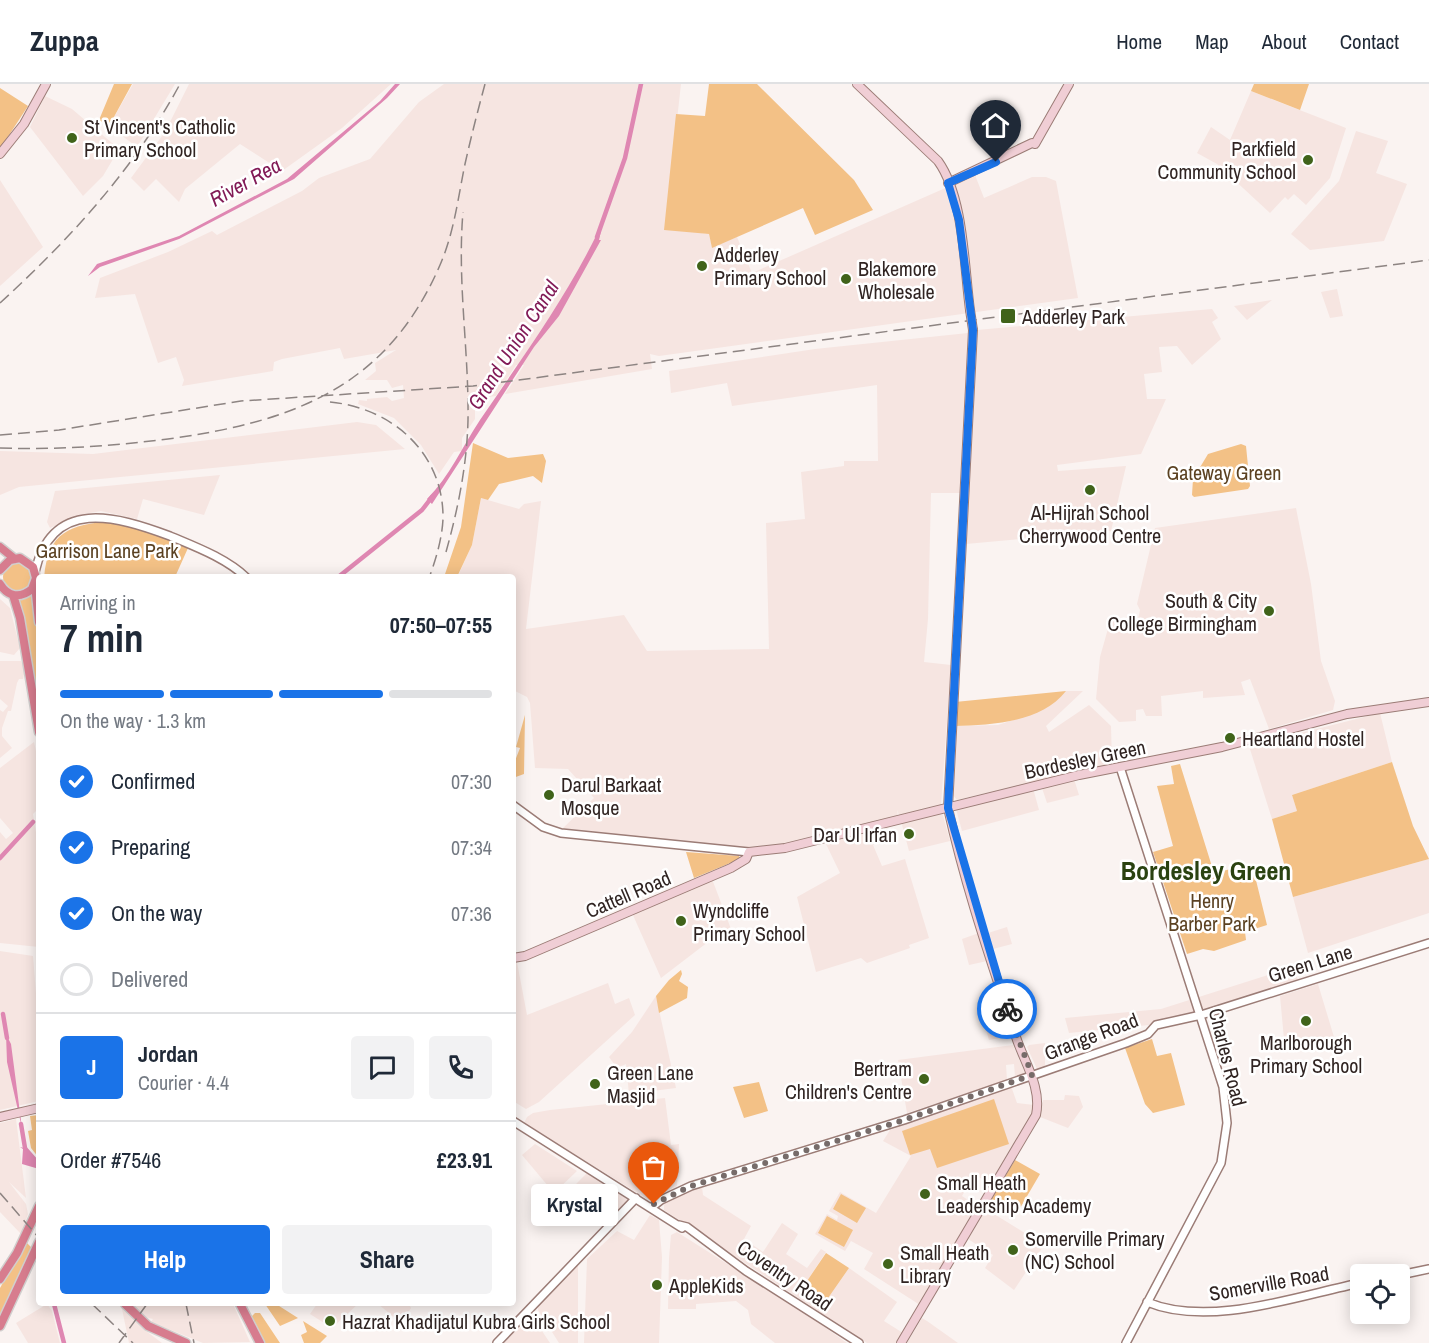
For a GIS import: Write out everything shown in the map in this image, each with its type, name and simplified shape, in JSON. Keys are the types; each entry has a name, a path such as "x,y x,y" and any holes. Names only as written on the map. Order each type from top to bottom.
{"highway":[{"path":"0,547 15,559"},
{"path":"0,570 5,563 15,559 24,560 35,572 36,600"},
{"path":"0,584 20,618 36,696"},
{"path":"7,594 28,593 34,585"},
{"path":"0,1279 17,1253 36,1212"},
{"path":"0,1326 36,1248"},
{"path":"127,1306 148,1326 186,1343"},
{"path":"241,1306 254,1339 260,1343"}],"main road":[{"path":"856,84 929,153 948,183 959,220 973,330 948,808 1017,1041 1032,1075 1038,1101 1036,1115 901,1343"},
{"path":"948,183 1033,144 1069,84"},
{"path":"0,154 24,124 45,87"},
{"name":"Bordesley Green","path":"749,852 785,848 1052,781 1222,747 1355,713 1429,702"},
{"name":"Cattell Road","path":"516,958 525,956 731,868 746,860 749,852"},
{"path":"0,1117 35,1110"}],"street":[{"path":"35,572 40,553 51,536 67,524 111,518 142,526 178,540 222,560 241,574"},
{"path":"24,560 40,553"},
{"name":"Charles Road","path":"1120,767 1223,1087 1227,1123 1221,1163 1126,1343"},
{"path":"516,807 543,827 561,833 749,852"},
{"name":"Green Lane","path":"1201,1015 1429,944"},
{"name":"Grange Road","path":"652,1207 661,1200 691,1186 904,1120 1148,1034 1156,1025 1201,1015"},
{"name":"Coventry Road","path":"516,1123 695,1234 765,1284 858,1343"},
{"path":"496,1343 636,1198"},
{"path":"1410,1273 1429,1269"},
{"name":"Somerville Road","path":"1147,1302 1178,1309 1218,1312 1350,1285"}],"shaded area":[{"path":"133,84 175,84 137,147 109,126"},
{"path":"189,84 391,84 342,128 282,171 240,144 185,189 179,202 156,179 144,191 131,178 165,132"},
{"path":"395,84 400,84 294,179 179,239 100,267 88,276 97,264 179,236 287,179 380,101"},
{"path":"444,84 681,84 665,228 709,234 712,247 737,237 752,273 975,175 984,198 1032,177 1046,177 1056,181 1078,298 659,356 650,354 652,369 505,394 524,365 516,365 496,396 475,399 475,419 462,438 462,451 454,452 439,474 421,445 394,418 358,404 359,400 367,401 367,399 387,397 392,401 404,398 403,385 392,388 387,380 365,380 376,371 375,363 396,350 344,359 340,348 282,359 274,362 273,371 182,386 184,380 176,357 158,363 135,294 95,298 100,278 168,252 212,231 217,235 302,191 319,178 370,159 419,102"},
{"name":"Parkfield Community School","path":"1251,91 1346,128 1330,178 1306,205 1294,194 1288,200 1285,197 1270,213 1217,164 1197,153 1211,127 1230,140"},
{"name":"St Vincent's Catholic Primary School","path":"45,96 72,109 119,149 103,176 83,196 30,127"},
{"path":"1356,131 1388,141 1376,173 1407,184 1384,241 1310,250 1291,234 1339,181"},
{"path":"0,180 43,247 0,286"},
{"path":"599,230 601,231 599,240 601,240 559,316 534,347 432,504 427,499 449,471 480,420 543,327"},
{"path":"1337,289 1343,316 1330,318 1321,292"},
{"path":"1272,300 1247,320 1234,306"},
{"path":"1212,309 1218,318 1212,322 1221,339 1192,365 1177,346 1159,347 1162,372 1144,374 1147,399 1166,399 1141,454 1057,465 1058,471 1126,466 1111,531 966,544 977,330"},
{"path":"968,333 964,493 931,493 928,619 924,662 951,665 941,805 899,815 897,810 898,816 769,849 721,847 562,829 594,798 568,769 535,768 530,703 527,697 516,692 516,574 459,574 472,545 481,498 519,509 524,504 541,501 526,629 624,615 647,651 769,649 766,523 805,519 801,472 844,466 844,461 878,461 877,385 732,406 727,383 671,393 669,371 815,349"},
{"path":"357,422 376,425 405,449 19,487 0,495 0,451 93,454"},
{"path":"220,475 204,515 143,499 137,519 101,511 84,514 50,528 47,522 55,491"},
{"path":"1296,508 1311,584 1321,661 1335,701 1333,710 1269,729 1250,679 1241,682 1245,695 1203,698 1203,691 1161,696 1162,716 1146,716 1143,709 1136,710 1136,721 1119,722 1096,699 1100,657 1111,618 1137,624 1140,610 1137,604 1155,528"},
{"path":"0,599 10,608 20,648 14,655 0,652"},
{"path":"0,661 21,661 25,669 23,679 19,679 17,683 11,711 8,711 2,728 2,736 12,748 0,758 0,710 3,712 8,706 0,699"},
{"path":"1066,691 1083,691 1046,726 1049,732 1089,705 1111,726 1112,764 957,800 952,794 955,726 998,725 1038,711"},
{"path":"1380,713 1392,762 1292,795 1297,811 1272,819 1249,746"},
{"path":"34,742 36,751 36,811 33,814 36,832 36,947 0,943 0,832 6,839 13,833 0,818 0,768"},
{"path":"1074,779 1079,795 1047,803 1042,788"},
{"path":"1033,788 1039,810 962,831 956,809"},
{"path":"942,812 950,841 909,851 901,821"},
{"path":"873,830 878,842 873,845 882,866 905,859 929,938 909,945 910,948 867,963 861,958 816,972 797,897 840,873 825,842"},
{"path":"1429,859 1429,913 1308,953 1293,897"},
{"name":"Wyndcliffe Primary School","path":"712,879 731,929 708,942 661,978 632,913"},
{"path":"1007,927 1012,944 993,949 988,933"},
{"path":"979,933 987,961 969,965 962,939"},
{"path":"0,951 33,956 36,994 36,1102 0,1110"},
{"path":"516,962 527,1015 608,983 615,1004 629,998 635,1015 539,1102 526,1109 516,1103"},
{"path":"1293,967 1298,980 1197,1013 1149,1025 1069,1033 1065,1018 1161,1009"},
{"name":"Marlborough Primary School","path":"1318,984 1334,1037 1285,1050 1280,996"},
{"path":"656,996 676,1088 629,1094 626,1064 617,1068 609,1057 632,1032"},
{"path":"1003,1013 1012,1036 989,1040 983,1019"},
{"path":"6,1034 11,1044 22,1128 7,1062"},
{"path":"1045,1043 1045,1067 1037,1069 1027,1047"},
{"path":"1013,1045 1025,1073 1015,1077 1014,1064 1006,1065 1007,1080 907,1113 898,1060"},
{"name":"Small Heath Leadership Academy","path":"1011,1086 1017,1103 1034,1105 1033,1111 991,1184 977,1176 973,1177 962,1196 977,1206 920,1305 864,1269 873,1253 851,1241 845,1251 815,1234 827,1214 837,1220 838,1216 829,1211 840,1192 876,1213 911,1156 883,1141 890,1130"},
{"path":"1065,1095 1079,1096 1083,1107 1068,1128 1040,1117 1043,1100 1064,1100"},
{"path":"665,1098 671,1145 679,1144 677,1186 649,1200 524,1123 533,1113"},
{"path":"16,1119 26,1198 9,1182 26,1204 28,1214 21,1234 0,1212 0,1123"},
{"path":"24,1144 36,1158 36,1168 22,1164 23,1149 20,1147 24,1148"},
{"path":"535,1144 577,1171 554,1193 522,1155"},
{"path":"587,1173 630,1201 604,1226 562,1198"},
{"path":"702,1187 703,1195 751,1226 744,1239 763,1252 782,1223 798,1234 786,1254 807,1268 821,1249 826,1252 807,1281 810,1283 807,1288 826,1301 849,1268 897,1302 884,1321 903,1333 897,1343 867,1343 664,1210 664,1201"},
{"name":"Somerville Primary (NC) School","path":"986,1209 1044,1245 1014,1290 985,1268 993,1255 968,1239"},
{"path":"650,1215 659,1220 662,1257 659,1343 584,1343 587,1259 617,1231 634,1240"},
{"path":"677,1232 805,1313 847,1343 775,1343 751,1324 748,1310 736,1301 696,1304 696,1309 668,1309 671,1235"},
{"path":"578,1265 578,1343 559,1343 538,1310 538,1305"},
{"path":"44,1306 48,1306 52,1311 60,1343 28,1343 16,1323"},
{"path":"134,1306 234,1306 250,1342 203,1343 151,1322 153,1319 145,1317"},
{"name":"Hazrat Khadijatul Kubra Girls School","path":"316,1306 356,1306 332,1328 310,1314"},
{"path":"380,1306 410,1306 411,1308 401,1323"},
{"path":"122,1309 146,1331 162,1343 129,1343"},
{"path":"530,1313 550,1343 501,1343"},
{"path":"922,1318 927,1321 958,1343 907,1343"}],"green space":[{"path":"114,84 132,84 109,126 99,120"},
{"path":"709,84 757,84 854,180 873,210 815,235 803,208 712,248 709,234 664,230 676,114 705,116"},
{"path":"1254,84 1309,84 1300,110 1251,91"},
{"path":"0,88 28,106 0,149"},
{"path":"473,443 508,458 543,454 546,461 542,483 533,476 499,484 488,500 481,498 472,545 458,574 445,574 461,527"},
{"name":"Gateway Green","path":"1241,444 1246,446 1250,486 1248,489 1194,497 1192,495 1193,479 1208,454"},
{"name":"Garrison Lane Park","path":"111,521 143,529 188,548 176,574 44,574 50,550 56,540 73,528"},
{"path":"17,563 27,567 31,577 27,587 17,591 7,587 3,577 7,567"},
{"path":"32,594 36,617 36,692 18,599"},
{"path":"1066,691 1056,702 1029,716 999,723 955,726 955,702"},
{"path":"525,715 524,774 516,777 516,758 520,748 516,747"},
{"path":"1392,762 1413,826 1429,859 1293,897 1272,819 1297,811 1292,795"},
{"name":"Henry Barber Park","path":"1180,764 1214,873 1252,864 1267,925 1245,932 1246,940 1214,951 1203,949 1187,954 1153,852 1173,846 1157,786 1174,784 1171,766"},
{"path":"686,852 739,856 740,859 694,878"},
{"path":"681,970 679,981 688,987 687,998 659,1013 656,996"},
{"path":"1152,1039 1157,1056 1171,1053 1185,1105 1153,1113 1145,1104 1125,1048"},
{"path":"759,1082 768,1111 744,1118 733,1087"},
{"path":"994,1099 1009,1144 937,1168 930,1149 910,1155 902,1131"},
{"path":"36,1115 36,1154 31,1148 28,1131 32,1130 30,1116"},
{"path":"1015,1160 1040,1174 1016,1215 991,1200"},
{"path":"841,1194 866,1208 857,1223 833,1209"},
{"path":"827,1216 853,1230 844,1247 818,1233"},
{"path":"26,1242 32,1248 0,1316 0,1288"},
{"path":"826,1253 849,1268 826,1301 807,1289 810,1283 807,1281"},
{"path":"266,1306 279,1306 298,1318 280,1326"},
{"path":"255,1313 260,1313 280,1343 265,1343 250,1318"},
{"path":"303,1321 327,1336 320,1343 304,1343 301,1335 307,1332"}],"waterway":[{"name":"Grand Union Canal","path":"597,237 625,158 641,84"},
{"name":"Grand Union Canal","path":"342,574 422,510 432,497"},
{"name":"Grand Union Canal","path":"0,858 33,822"},
{"name":"Grand Union Canal","path":"3,1014 7,1038"},
{"name":"Grand Union Canal","path":"21,1124 25,1148"},
{"name":"Grand Union Canal","path":"55,1306 64,1343"}],"railway":[{"path":"0,303 76,228 122,174 180,84"},
{"path":"0,448 105,445 213,432 295,409 331,392 363,370 393,342 418,307 440,265 452,228 467,154 485,84"},
{"path":"446,552 461,487 468,420 461,264 463,212"},
{"path":"0,435 59,430 241,401 473,386 1429,260"},
{"path":"330,402 353,406 394,425 410,438 424,455 435,474 441,496 443,519 438,549 430,574"},
{"path":"0,1193 36,1235"},
{"path":"94,1306 133,1343"},
{"path":"119,1343 146,1306"},
{"path":"186,1306 194,1343"}],"way so far":[{"path":"654,1204 691,1186 862,1134 1032,1075 1017,1041 1007,1009"}],"place":[{"name":"St Vincent's Catholic Primary School","path":"72,138"},
{"name":"Parkfield Community School","path":"1308,160"},
{"name":"Adderley Primary School","path":"702,266"},
{"name":"Blakemore Wholesale","path":"846,279"},
{"name":"Adderley Park","path":"1008,316"},
{"name":"Al-Hijrah School Cherrywood Centre","path":"1090,490"},
{"name":"South & City College Birmingham","path":"1269,611"},
{"name":"Heartland Hostel","path":"1230,738"},
{"name":"Darul Barkaat Mosque","path":"549,795"},
{"name":"Dar Ul Irfan","path":"909,834"},
{"name":"Wyndcliffe Primary School","path":"681,921"},
{"name":"Marlborough Primary School","path":"1306,1021"},
{"name":"Bertram Children's Centre","path":"924,1079"},
{"name":"Green Lane Masjid","path":"595,1084"},
{"name":"Small Heath Leadership Academy","path":"925,1194"},
{"name":"Krystal","path":"654,1204"},
{"name":"Somerville Primary (NC) School","path":"1013,1250"},
{"name":"Small Heath Library","path":"888,1264"},
{"name":"AppleKids","path":"657,1285"},
{"name":"Hazrat Khadijatul Kubra Girls School","path":"330,1321"}],"district":[{"name":"Bordesley Green","path":"1206,870"}],"route":[{"path":"996,162 948,183 959,220 973,330 973,365 956,623 948,808 951,825 1007,1009"}],"water label":[{"name":"River Rea","path":"245,182"}]}
